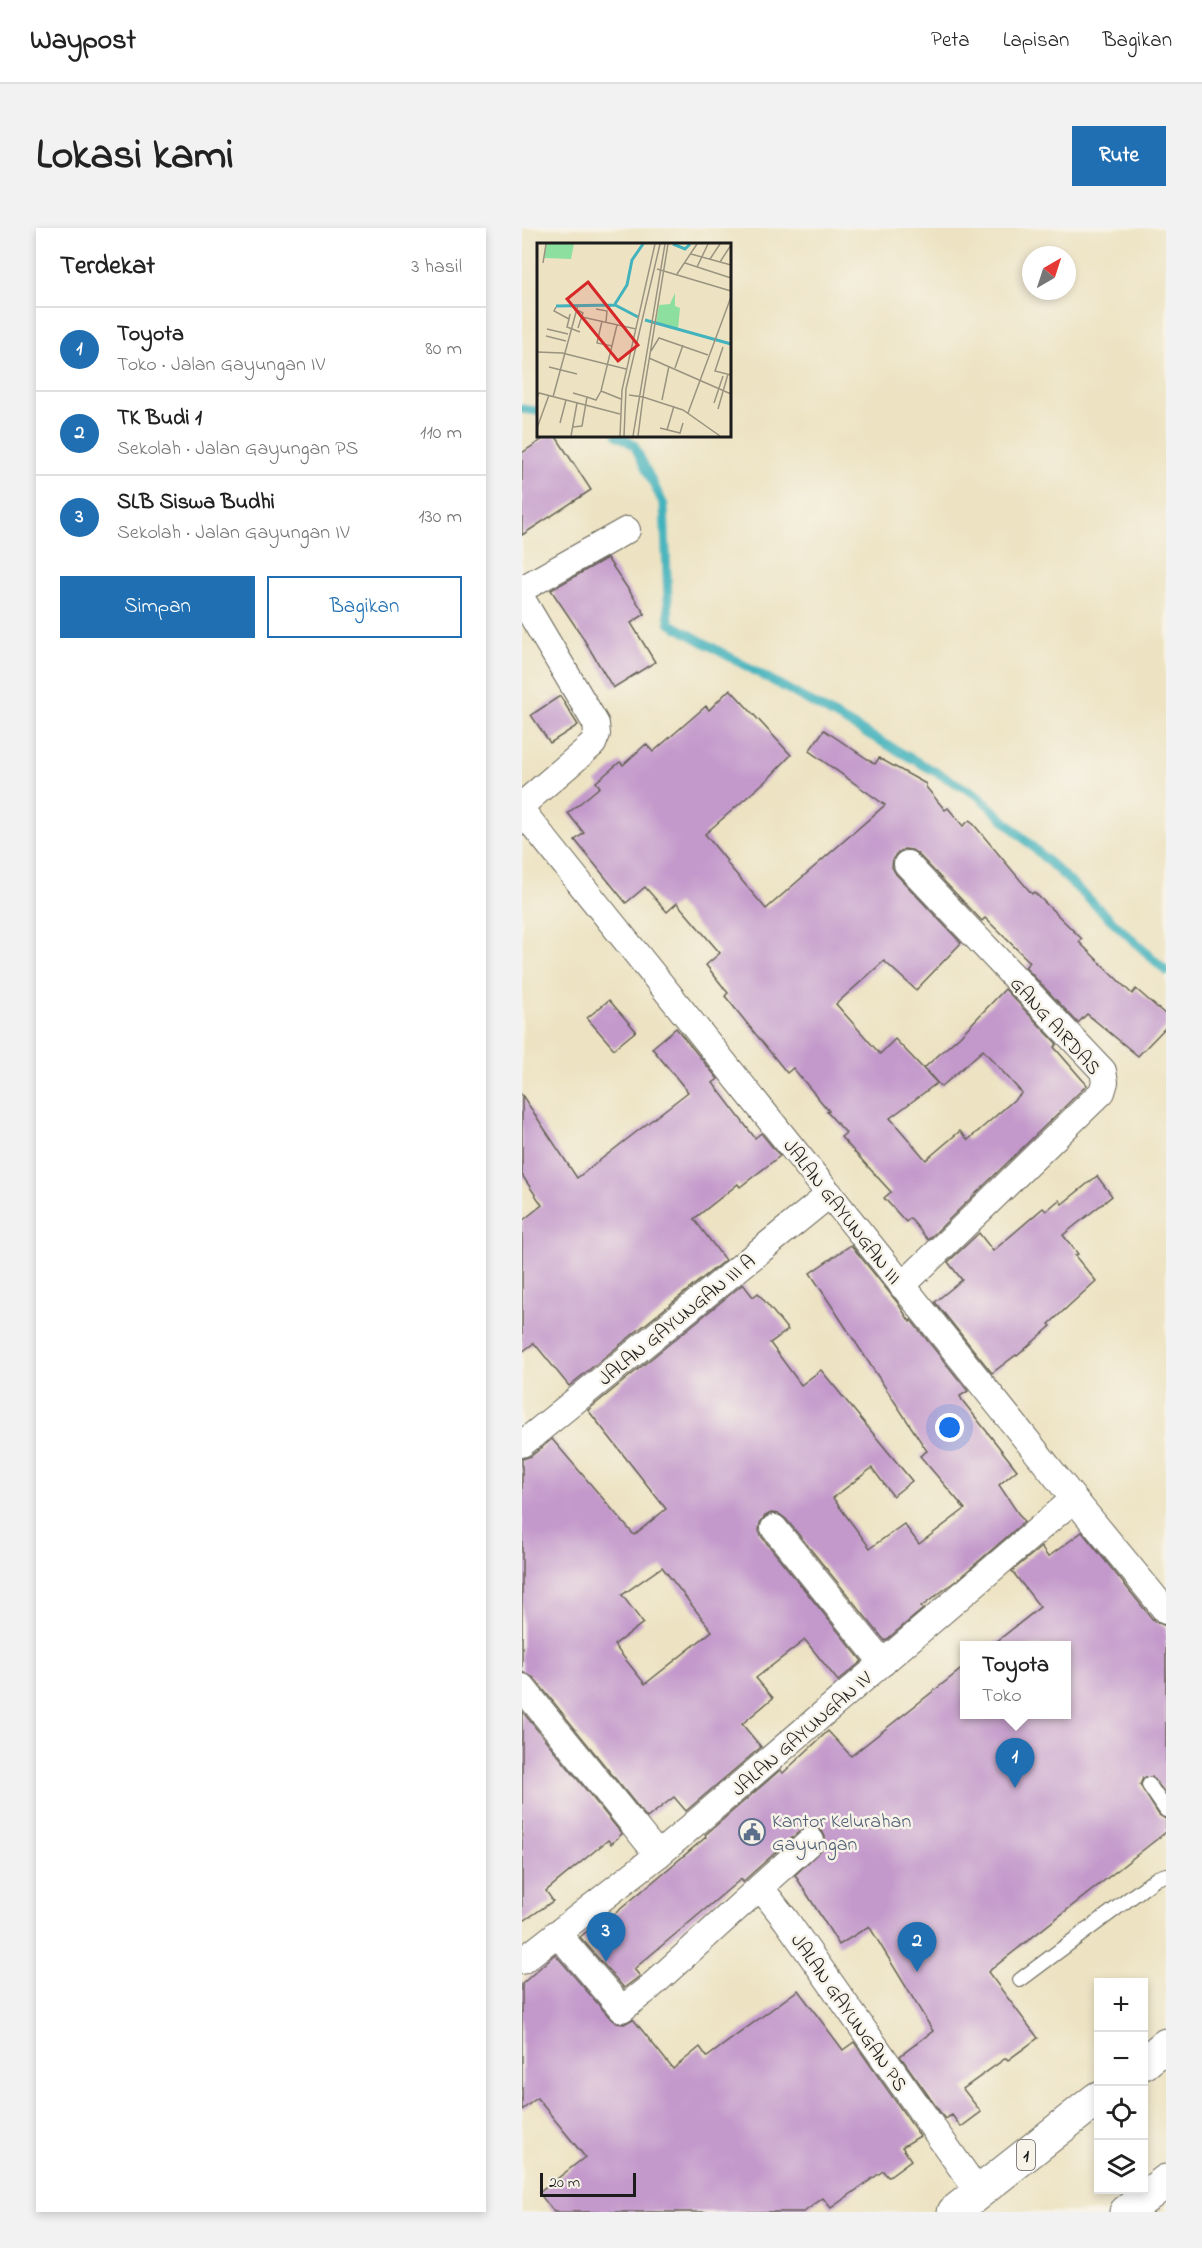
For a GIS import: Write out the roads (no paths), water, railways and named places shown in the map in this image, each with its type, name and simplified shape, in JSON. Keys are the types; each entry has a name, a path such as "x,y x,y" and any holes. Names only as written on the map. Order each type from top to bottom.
{"highway":[{"path":"1148,2059 1166,2045"},
{"name":"1","path":"966,2203 1094,2101"},
{"path":"1126,2212 1166,2181"}],"street":[{"path":"522,589 627,530"},
{"path":"522,599 596,724 597,734 593,744 522,805"},
{"name":"JALAN GAYUNGAN III","path":"522,811 902,1286 1166,1611"},
{"name":"GANG AIRDAS","path":"902,1286 1102,1092 1105,1082 1103,1071 907,864"},
{"name":"JALAN GAYUNGAN III A","path":"522,1444 830,1194"},
{"name":"JALAN GAYUNGAN IV","path":"522,1961 658,1855 1074,1499"},
{"path":"774,1528 883,1663"},
{"path":"522,1687 658,1855"},
{"path":"557,1933 622,2009 649,1988 811,1841"},
{"name":"JALAN GAYUNGAN PS","path":"760,1887 786,1920 966,2203"}],"lane":[{"path":"1149,1785 1166,1810"},
{"path":"1020,1980 1157,1878 1166,1875"}],"waterway":[{"path":"522,409 537,411"},
{"path":"619,436 634,445 664,505 669,623 977,795 1166,971"}],"place":[{"name":"Toyota","path":"1015,1788"},
{"name":"Kantor Kelurahan Gayungan","path":"752,1832"},
{"name":"SLB Siswa Budhi","path":"606,1962"},
{"name":"TK Budi 1","path":"917,1972"}]}
